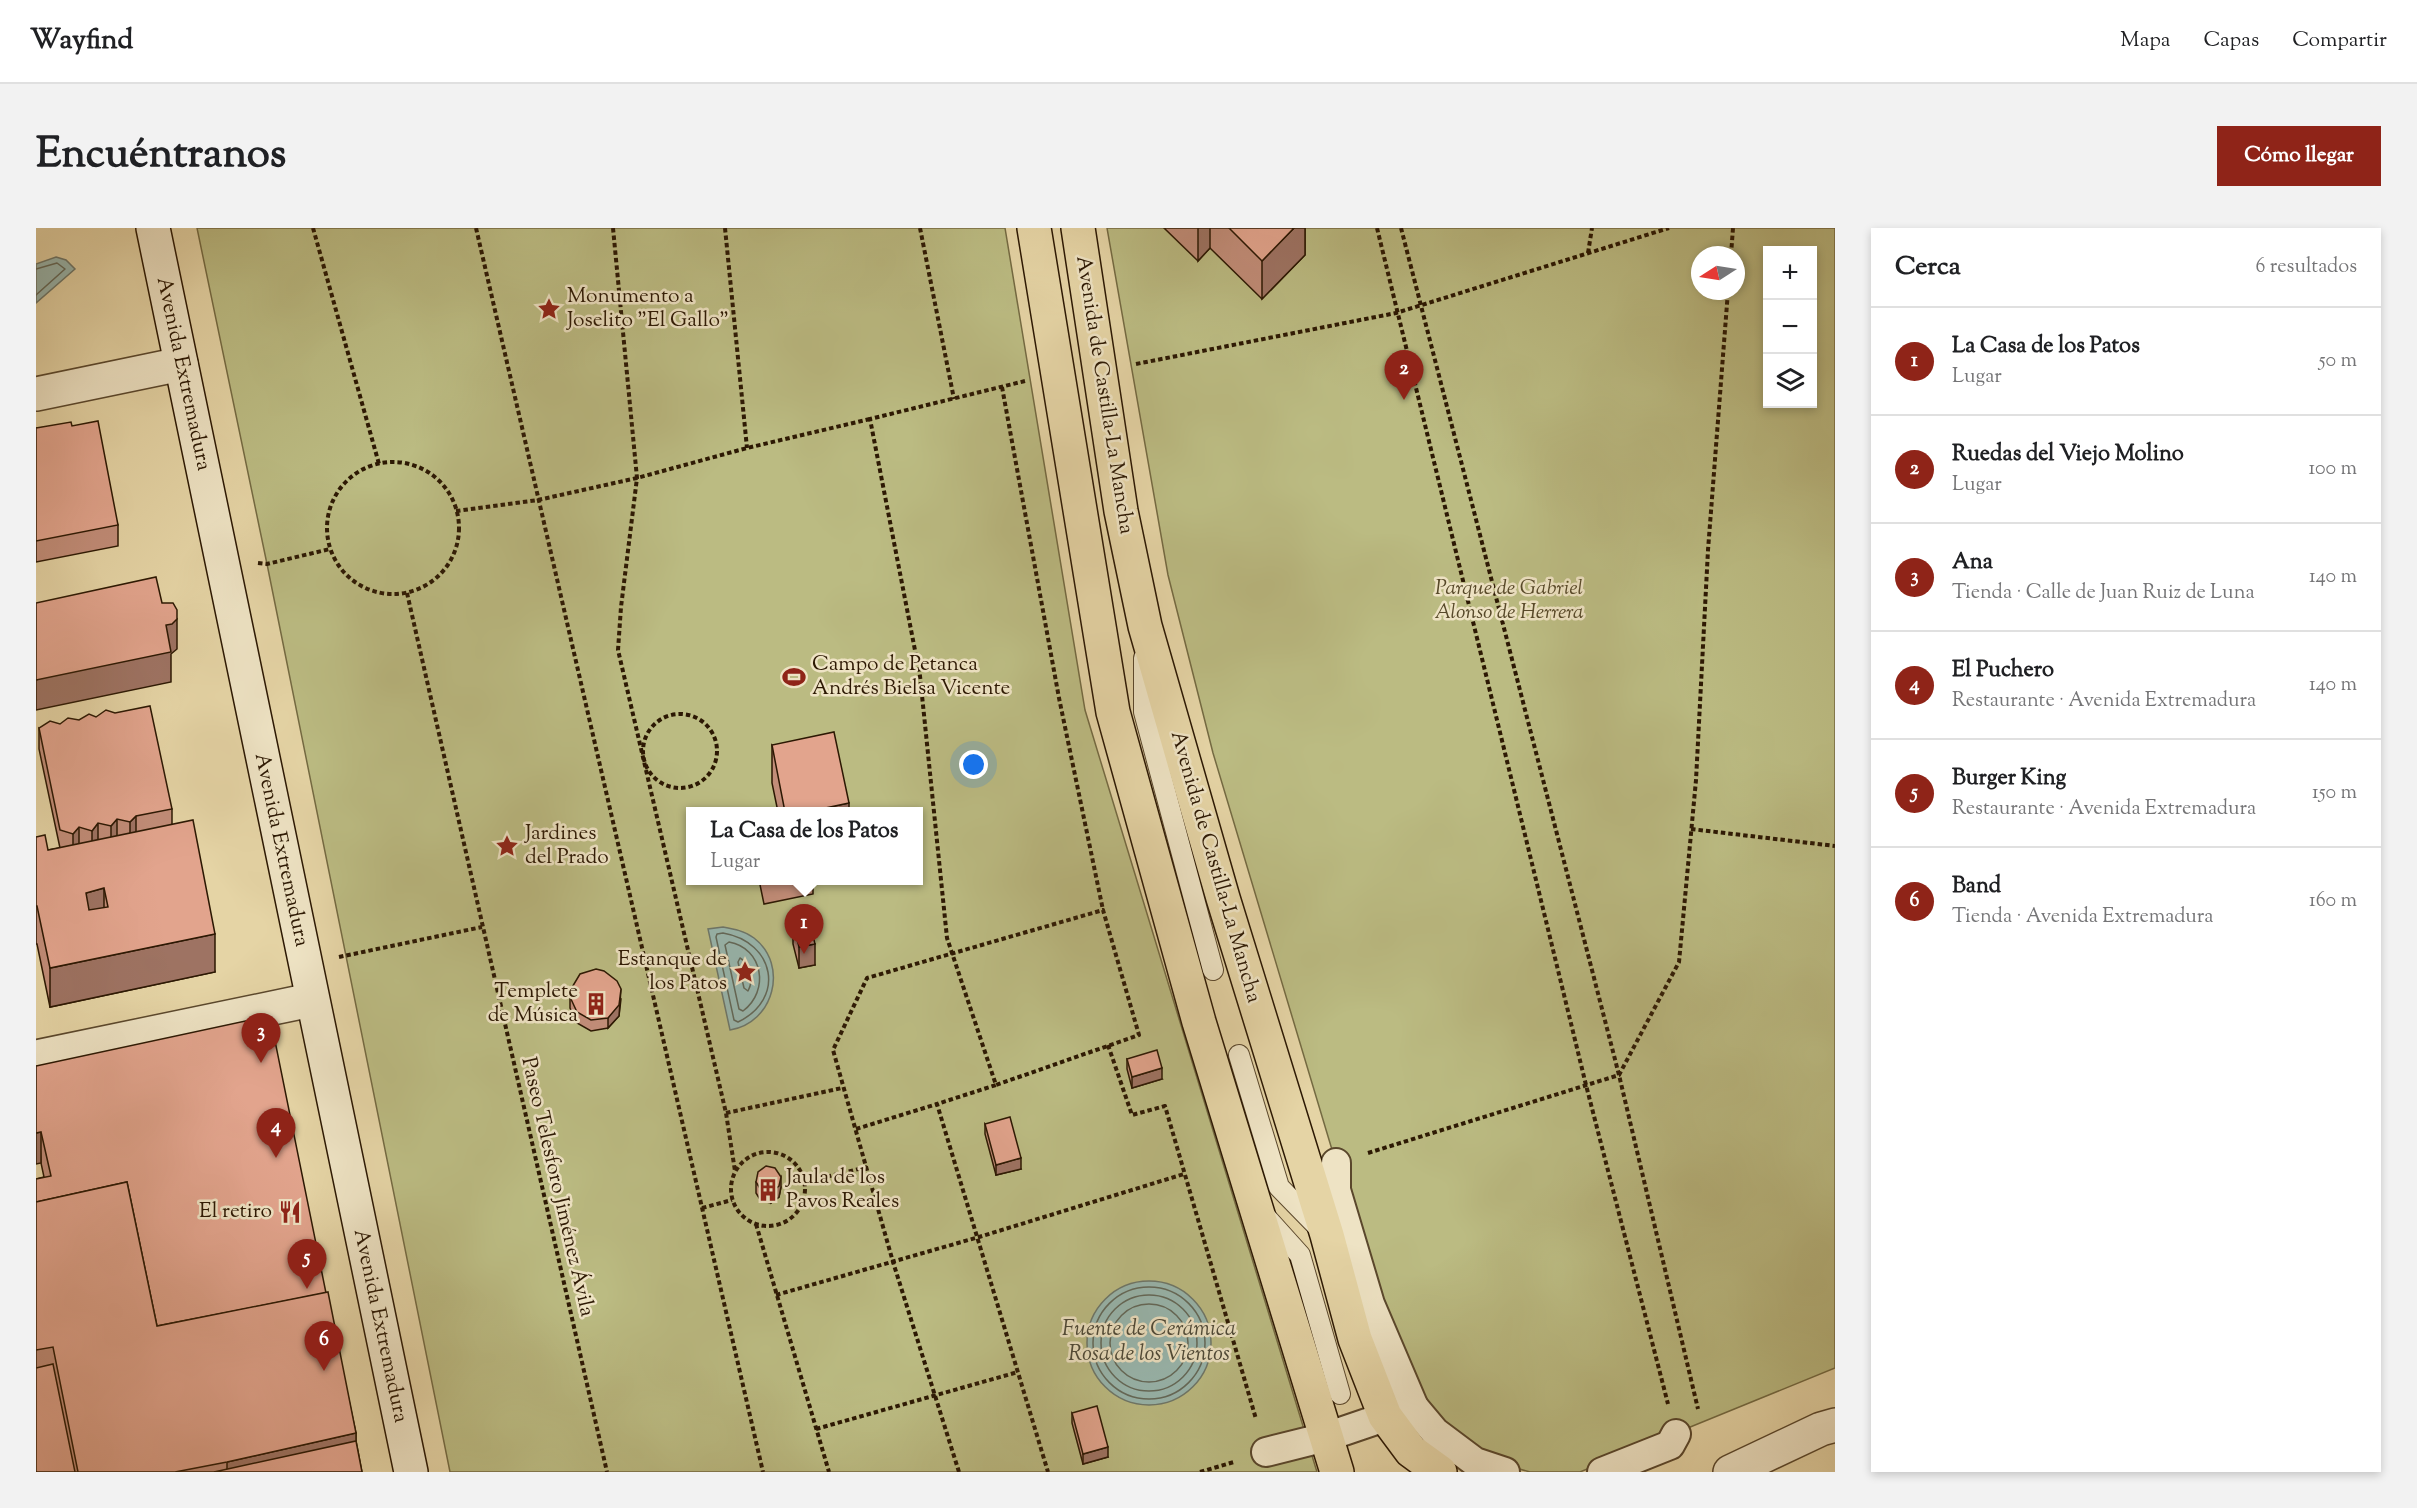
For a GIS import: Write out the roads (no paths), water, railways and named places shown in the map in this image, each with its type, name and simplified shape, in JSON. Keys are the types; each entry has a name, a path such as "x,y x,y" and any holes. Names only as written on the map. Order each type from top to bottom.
{"main road":[{"name":"Avenida Extremadura","path":"153,228 311,1000 411,1472"},
{"name":"Avenida de Castilla-La Mancha","path":"1034,228 1113,712 1199,1022 1337,1472"},
{"name":"Avenida de Castilla-La Mancha","path":"1078,228 1121,511 1145,626 1223,898 1327,1235 1355,1339 1400,1412 1411,1451 1440,1472"},
{"path":"36,394 181,364"},
{"path":"36,1057 311,1000"},
{"path":"1730,1472 1821,1429 1835,1425"}],"street":[{"path":"1336,1163 1336,1190 1400,1412 1435,1432 1475,1462 1505,1472"},
{"path":"1266,1452 1326,1437 1400,1412"},
{"path":"1602,1472 1670,1445 1676,1434"}],"lane":[{"path":"1145,626 1144,712 1213,970"},
{"path":"1239,1055 1279,1187 1327,1235"},
{"path":"1254,1204 1300,1255 1340,1394"}],"water":[{"path":"56,257 66,260 75,269 36,303 36,264"},
{"name":"Estanque de los Patos","path":"723,927 743,932 754,938 765,949 771,963 773,977 772,991 766,1005 745,1025 730,1030 708,929"},
{"name":"Fuente de Cerámica Rosa de los Vientos","path":"1149,1281 1173,1286 1193,1299 1206,1319 1211,1343 1206,1367 1193,1387 1173,1400 1149,1405 1125,1400 1105,1387 1092,1367 1087,1343 1092,1319 1105,1299 1125,1286"}],"place":[{"name":"Monumento a Joselito \"El Gallo\"","path":"549,309"},
{"name":"Ruedas del Viejo Molino","path":"1404,400"},
{"name":"Campo de Petanca Andrés Bielsa Vicente","path":"794,677"},
{"name":"Jardines del Prado","path":"507,846"},
{"name":"La Casa de los Patos","path":"804,954"},
{"name":"Estanque de los Patos","path":"745,972"},
{"name":"Templete de Música","path":"596,1004"},
{"name":"Ana","path":"261,1063"},
{"name":"El Puchero","path":"276,1158"},
{"name":"Jaula de los Pavos Reales","path":"768,1190"},
{"name":"El retiro","path":"290,1212"},
{"name":"Burger King","path":"307,1289"},
{"name":"Band","path":"324,1371"}],"park label":[{"name":"Parque de Gabriel Alonso de Herrera","path":"1509,601"}]}
